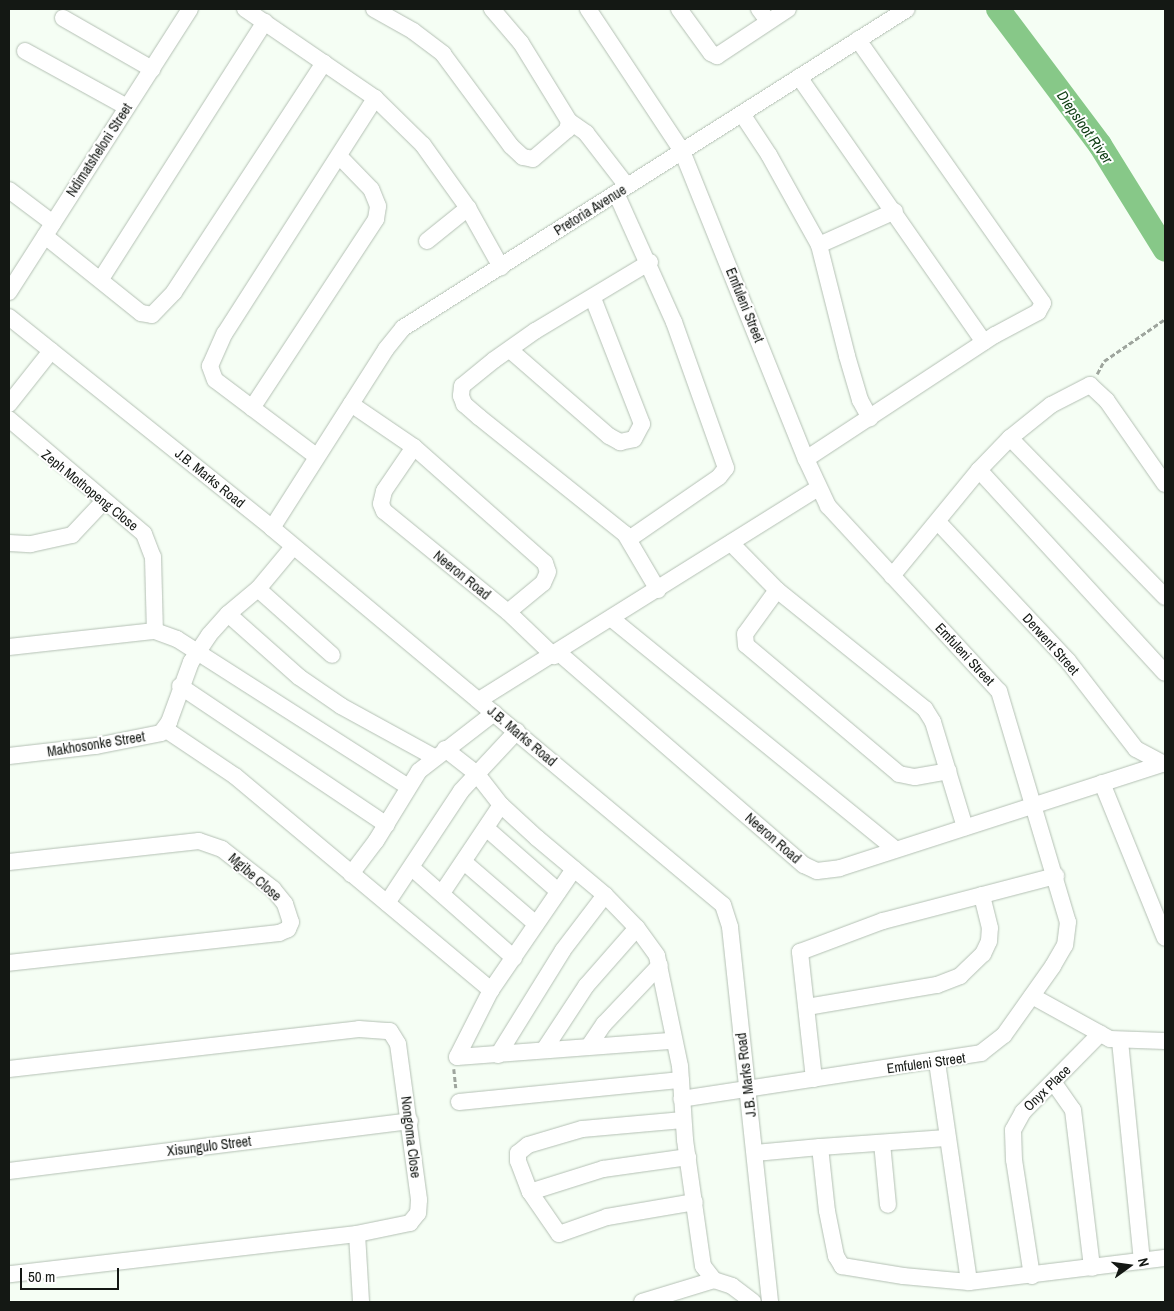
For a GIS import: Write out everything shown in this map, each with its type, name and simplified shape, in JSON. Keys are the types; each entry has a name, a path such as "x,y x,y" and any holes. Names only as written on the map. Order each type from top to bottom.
{"street":[{"name":"Ndimatsheloni Street","path":"9,292 190,9"},
{"path":"245,9 375,98 423,145 468,208 501,267"},
{"path":"374,9 413,31 443,54 523,157 538,157 567,130 569,121"},
{"path":"492,9 521,43 569,121 586,133 622,190 726,468 719,477 629,539"},
{"name":"Emfuleni Street","path":"588,9 682,151 818,488 838,518 999,691 1056,876 1068,922 1068,935 1061,953 1004,1035 990,1048 972,1056 937,1062 814,1078 682,1099"},
{"path":"679,9 711,53 718,56 763,15 788,9"},
{"name":"Pretoria Avenue","path":"272,528 316,456 404,328 907,9"},
{"path":"63,18 152,69"},
{"path":"101,279 264,22"},
{"path":"806,459 984,342 1038,312 1042,304 1041,298 858,40"},
{"path":"25,51 127,107"},
{"path":"9,190 101,279 142,313 152,315 164,306 324,63"},
{"path":"799,77 895,211 984,342"},
{"path":"316,456 215,380 210,366 226,333 375,98"},
{"path":"742,114 769,154 820,245 849,365 860,400 870,418"},
{"path":"252,408 376,219 378,206 370,189 339,156"},
{"path":"427,241 468,208"},
{"path":"820,245 895,211"},
{"path":"650,262 593,298 535,331 462,386 460,396 464,404 629,539 658,590"},
{"path":"510,350 609,436 620,442 634,439 640,433 642,424 593,298"},
{"name":"J.B. Marks Road","path":"9,317 272,528 723,905 730,927 770,1302"},
{"path":"9,404 51,351"},
{"path":"892,576 979,470 1010,438 1051,405 1090,385 1107,402 1165,484"},
{"path":"351,404 414,447 545,562 548,572 543,583 508,612"},
{"name":"Zeph Mothopeng Close","path":"9,419 144,534 153,557 156,631"},
{"path":"1010,438 1165,597"},
{"name":"Neeron Road","path":"414,447 384,491 382,504 389,516 508,612 813,870 840,868 1165,763"},
{"path":"979,470 1165,673"},
{"path":"480,700 612,619 818,488"},
{"path":"9,543 31,544 72,535 104,501"},
{"name":"Derwent Street","path":"938,522 1068,661 1136,749 1165,763"},
{"path":"731,543 777,590 925,709 933,722 965,827"},
{"path":"293,547 258,589 228,614 198,650 180,686 165,729 235,776 491,990"},
{"path":"258,589 332,655"},
{"path":"777,590 745,634 746,645 899,774 915,777 948,771"},
{"path":"228,614 320,692 476,773 501,805 606,895 637,928 660,965 672,1041 681,1080 683,1120 703,1266 714,1280 732,1286 753,1302"},
{"path":"612,619 895,849"},
{"path":"9,646 156,631 198,650 408,787"},
{"path":"180,686 387,825"},
{"path":"351,874 387,825 408,787 439,753 494,713"},
{"name":"Makhosonke Street","path":"9,756 96,746 153,735 165,729"},
{"path":"387,903 412,868 461,791 476,773 517,732"},
{"path":"1102,783 1165,938"},
{"path":"442,893 501,805"},
{"path":"486,828 558,890"},
{"name":"Mgibe Close","path":"9,862 199,841 222,849 273,889 285,904 291,922 288,930 279,933 9,963"},
{"path":"464,862 536,924"},
{"path":"412,868 514,958"},
{"path":"574,869 491,990 457,1057 672,1041"},
{"path":"814,1078 807,1007 799,958 803,949 883,922 1056,876"},
{"path":"498,1055 563,950 606,895"},
{"path":"807,1007 936,984 960,976 983,954 989,940 990,928 982,895"},
{"path":"544,1050 586,986 637,928"},
{"path":"589,1046 604,1024 660,965"},
{"path":"1032,996 1100,1034 1120,1041 1164,1046"},
{"name":"Nongoma Close","path":"9,1069 359,1029 390,1031 398,1044 410,1121 418,1213 410,1223 357,1234 9,1274"},
{"name":"Onyx Place","path":"1032,1276 1014,1160 1013,1130 1023,1112 1054,1084 1100,1034"},
{"path":"1120,1041 1142,1261"},
{"path":"937,1062 946,1138 969,1282"},
{"path":"459,1102 681,1080"},
{"path":"1054,1084 1072,1110 1092,1268"},
{"path":"683,1120 592,1127 528,1145 518,1153 518,1161 530,1192 555,1231 563,1234 607,1217 695,1202"},
{"name":"Xisungulo Street","path":"9,1171 410,1121"},
{"path":"755,1153 946,1138"},
{"path":"882,1143 888,1205"},
{"path":"820,1147 827,1211 836,1256 842,1266 903,1276 969,1282 1032,1276 1165,1258"},
{"path":"530,1192 603,1169 688,1157"},
{"path":"357,1234 360,1302"},
{"path":"642,1302 714,1280"}],"path":[{"path":"1090,385 1104,361 1165,319"},
{"path":"457,1057 453,1074 459,1102"}],"waterway":[{"name":"Diepsloot River","path":"998,9 1100,145 1165,250"}]}
